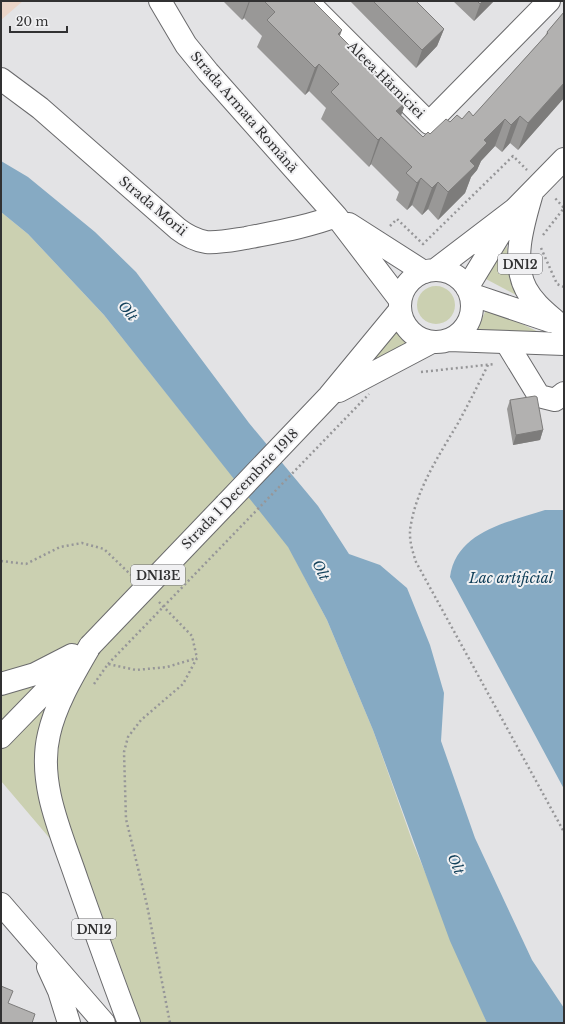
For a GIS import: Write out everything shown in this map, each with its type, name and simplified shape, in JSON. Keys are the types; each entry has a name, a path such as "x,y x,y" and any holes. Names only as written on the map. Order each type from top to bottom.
{"main road":[{"name":"Strada Armata Română","path":"160,1 186,45 208,72 336,216 400,305"},
{"name":"Aleea Hărniciei","path":"307,1 429,123 549,1"},
{"name":"Strada Morii","path":"1,79 40,108 191,239 206,242 223,241 279,232 320,222 336,216"},
{"path":"563,332 512,351 420,339 410,332 403,322 400,305 408,282 429,271 515,209 564,159"},
{"name":"DN12","path":"533,190 521,234 520,263 526,289 538,306 563,332"},
{"path":"441,341 458,334 466,326 471,310 469,291 515,209"},
{"name":"Strada Armata Română","path":"336,216 429,271"},
{"path":"429,271 444,271 453,274 469,291 517,309 563,332"},
{"name":"Strada 1 Decembrie 1918","path":"1,736 90,646 330,396 400,305"},
{"name":"Strada 1 Decembrie 1918","path":"330,396 441,341"},
{"path":"512,351 539,396 555,400 564,392"},
{"path":"1,684 35,674 90,646"},
{"name":"DN12","path":"90,646 66,688 48,734 46,758 48,785 62,834 128,1023"},
{"path":"1,904 34,944 104,1023"},
{"path":"34,944 50,971 69,1023"}],"path":[{"path":"414,373 488,365 512,351"},
{"path":"488,365 469,403 437,459 416,504 410,525 411,547 416,562 564,832"},
{"path":"90,690 108,664 369,394 375,391"},
{"path":"1,561 26,564 60,547 82,543 104,549 132,576"},
{"path":"155,598 192,636 197,658 183,684 141,720 128,737 124,752 126,819 147,905 170,1023"},
{"path":"108,664 136,670 167,667 197,658"}],"shaded area":[{"path":"1,1 23,1 1,20"}],"green space":[{"path":"1,212 28,234 104,315 288,546 327,620 373,730 413,843 487,1023 141,1023 92,888 1,781"},
{"path":"507,246 509,269 522,298 484,278"},
{"path":"432,286 440,286 450,291 454,298 454,312 450,319 440,324 432,324 422,319 420,316 417,309 417,301 422,291 425,289"},
{"path":"487,307 545,335 478,329"},
{"path":"393,326 410,344 354,375"}],"water":[{"name":"Olt","path":"1,161 28,177 95,232 136,272 249,423 318,506 349,554 380,565 407,588 430,645 444,693 441,741 475,838 532,960 564,1008 564,1023 487,1023 450,941 373,730 327,620 288,547 104,315 28,234 1,212"},
{"name":"Lac artificial","path":"545,510 564,510 564,789 450,577 454,561 462,549 473,539 501,524"}],"building":[{"path":"264,1 313,1 342,30 338,34 406,102 396,111 423,137 428,132 430,134 446,119 450,122 457,115 462,119 469,111 473,116 548,33 547,32 564,12 564,83 528,123 520,116 511,125 505,119 484,140 487,143 470,161 475,166 448,192 438,182 432,188 421,178 417,183 406,173 412,167 381,137 378,140 331,92 339,84 319,64 315,68 267,20 275,12"},
{"path":"373,1 416,1 444,29 422,50"},
{"path":"535,396 537,397 543,430 516,435 510,400"},
{"path":"1,986 13,991 8,1003 35,1014 32,1023 1,1023"}]}
